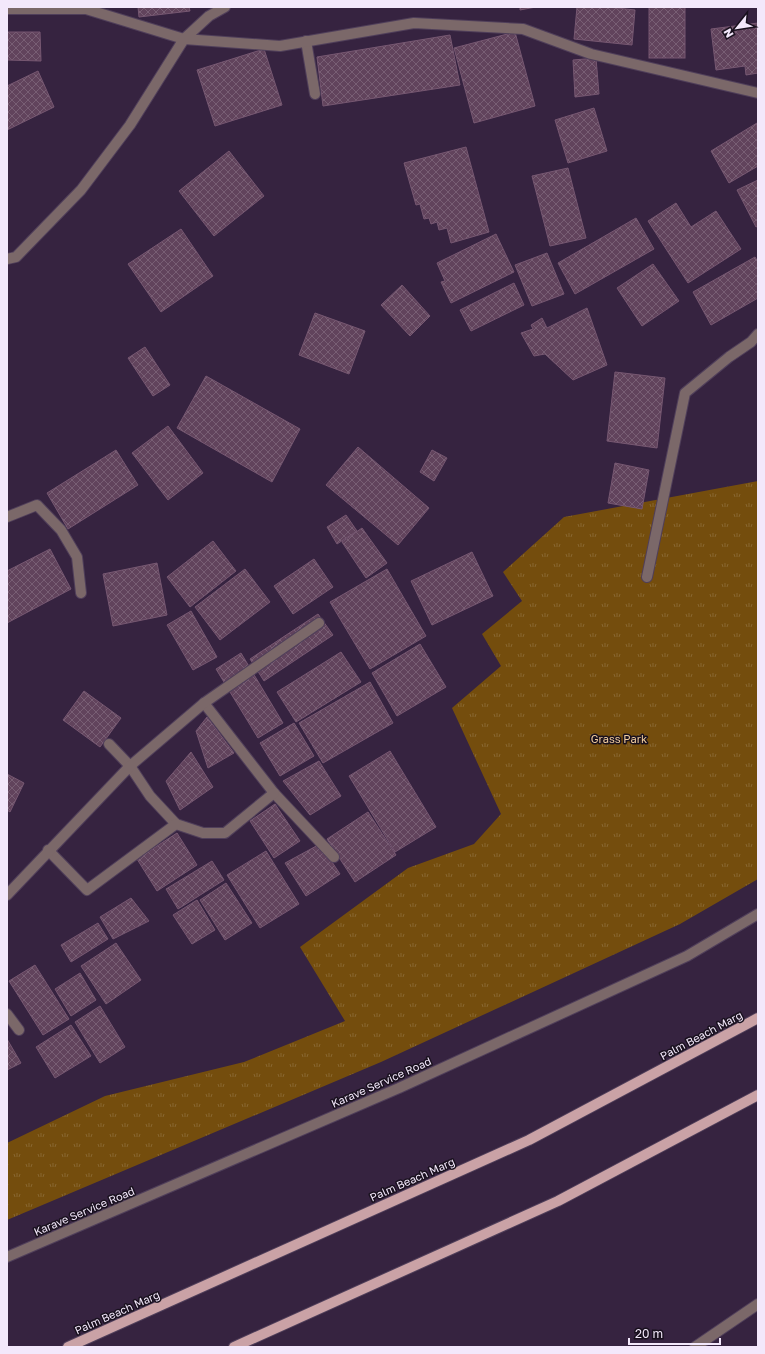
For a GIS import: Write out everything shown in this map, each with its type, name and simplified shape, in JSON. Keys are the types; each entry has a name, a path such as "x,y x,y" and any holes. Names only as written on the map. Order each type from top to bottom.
{"main road":[{"name":"Palm Beach Marg","path":"68,1347 530,1140 758,1018"},
{"path":"234,1347 558,1202 758,1095"}],"street":[{"path":"7,259 16,257 81,190 130,125 184,40 209,16 225,7"},
{"path":"7,9 86,9 184,40 280,46 414,23 522,29 591,54 758,93"},
{"path":"306,41 315,94"},
{"path":"647,577 685,393 751,342 758,334"},
{"path":"7,517 37,505 61,530 77,557 81,594"},
{"path":"7,895 48,850 130,766 204,703 319,623"},
{"path":"204,703 274,793 334,857"},
{"path":"109,744 130,766 150,796 176,824 203,832 225,833 274,793"},
{"path":"48,850 87,890 176,824"},
{"name":"Karave Service Road","path":"7,1257 399,1088 687,956 758,914"},
{"path":"7,1014 19,1030"},
{"path":"695,1347 758,1304"}],"green space":[{"name":"Grass Park","path":"758,481 758,879 680,924 381,1062 7,1220 7,1143 105,1096 244,1062 345,1021 300,947 408,868 474,844 501,814 452,708 501,666 482,634 522,601 503,572 564,517"}],"building":[{"path":"138,7 189,7 190,11 139,17"},
{"path":"520,7 536,7 520,10"},
{"path":"577,7 608,7 635,10 632,45 574,39"},
{"path":"649,7 685,7 685,58 649,58"},
{"path":"758,23 758,73 746,75 745,66 716,70 711,29"},
{"path":"7,32 40,32 41,61 7,60"},
{"path":"515,32 535,106 474,123 454,48"},
{"path":"450,35 460,85 323,106 317,57"},
{"path":"264,49 282,105 215,126 197,70"},
{"path":"596,58 599,94 575,97 573,60"},
{"path":"38,71 54,107 7,130 7,86"},
{"path":"594,108 607,151 568,163 555,120"},
{"path":"757,123 758,166 729,183 711,151"},
{"path":"466,147 489,232 451,243 447,228 439,230 437,222 431,224 429,218 424,219 420,204 416,205 404,163"},
{"path":"229,151 264,196 214,236 179,191"},
{"path":"568,168 586,238 550,246 532,176"},
{"path":"758,180 758,226 756,227 737,190"},
{"path":"676,203 691,227 716,211 741,249 688,283 648,221"},
{"path":"636,218 654,249 575,294 558,263"},
{"path":"181,229 213,276 161,312 128,264"},
{"path":"496,234 514,272 451,303 441,282 445,281 437,263"},
{"path":"547,253 564,294 532,306 515,265"},
{"path":"755,257 758,262 758,298 711,325 693,292"},
{"path":"653,264 679,301 642,326 617,288"},
{"path":"514,283 524,305 471,331 460,310"},
{"path":"402,285 430,316 410,336 381,305"},
{"path":"587,308 607,365 573,380 545,354 534,356 521,333 533,329 531,325 542,318 547,328"},
{"path":"315,313 365,331 349,374 299,355"},
{"path":"145,347 170,385 153,396 128,358"},
{"path":"615,372 665,378 657,448 607,441"},
{"path":"206,376 300,429 272,482 177,428"},
{"path":"168,426 203,473 168,500 132,453"},
{"path":"358,447 429,508 398,545 326,485"},
{"path":"116,450 138,485 68,529 47,493"},
{"path":"432,450 447,458 434,481 420,472"},
{"path":"615,463 649,470 642,509 608,503"},
{"path":"346,515 357,531 337,544 327,527"},
{"path":"362,528 387,563 366,578 342,542"},
{"path":"213,541 236,571 190,607 167,577"},
{"path":"50,549 71,589 7,623 7,571"},
{"path":"472,552 493,596 432,625 411,581"},
{"path":"314,559 333,587 293,614 274,586"},
{"path":"157,563 167,615 113,626 103,574"},
{"path":"245,569 270,602 220,640 195,607"},
{"path":"387,569 426,636 370,669 330,602"},
{"path":"191,611 217,657 193,670 167,625"},
{"path":"318,614 333,635 264,681 250,659"},
{"path":"420,644 446,687 397,716 372,673"},
{"path":"341,652 361,682 296,722 277,692"},
{"path":"241,653 283,723 258,738 216,669"},
{"path":"370,682 393,723 323,763 299,723"},
{"path":"84,691 121,718 100,747 63,720"},
{"path":"207,717 234,753 208,768 196,731"},
{"path":"294,723 314,756 280,776 260,743"},
{"path":"390,751 436,827 395,852 349,776"},
{"path":"191,752 213,787 180,810 166,781"},
{"path":"319,761 341,796 310,815 283,781"},
{"path":"7,774 24,783 10,812 7,810"},
{"path":"275,804 300,841 274,858 250,821"},
{"path":"368,812 396,855 355,882 327,839"},
{"path":"177,833 197,865 157,891 137,859"},
{"path":"320,844 340,874 306,896 285,863"},
{"path":"266,851 299,904 260,928 227,875"},
{"path":"212,861 224,880 178,909 166,889"},
{"path":"226,883 252,923 225,940 200,900"},
{"path":"131,898 149,921 113,939 100,917"},
{"path":"197,900 215,930 192,944 173,915"},
{"path":"98,923 108,939 71,962 61,945"},
{"path":"116,943 141,980 106,1004 81,966"},
{"path":"35,965 69,1019 43,1035 9,981"},
{"path":"80,973 96,1000 71,1016 55,989"},
{"path":"100,1006 125,1047 100,1063 75,1022"},
{"path":"71,1025 91,1056 55,1078 36,1047"},
{"path":"7,1039 21,1063 7,1070"}]}
